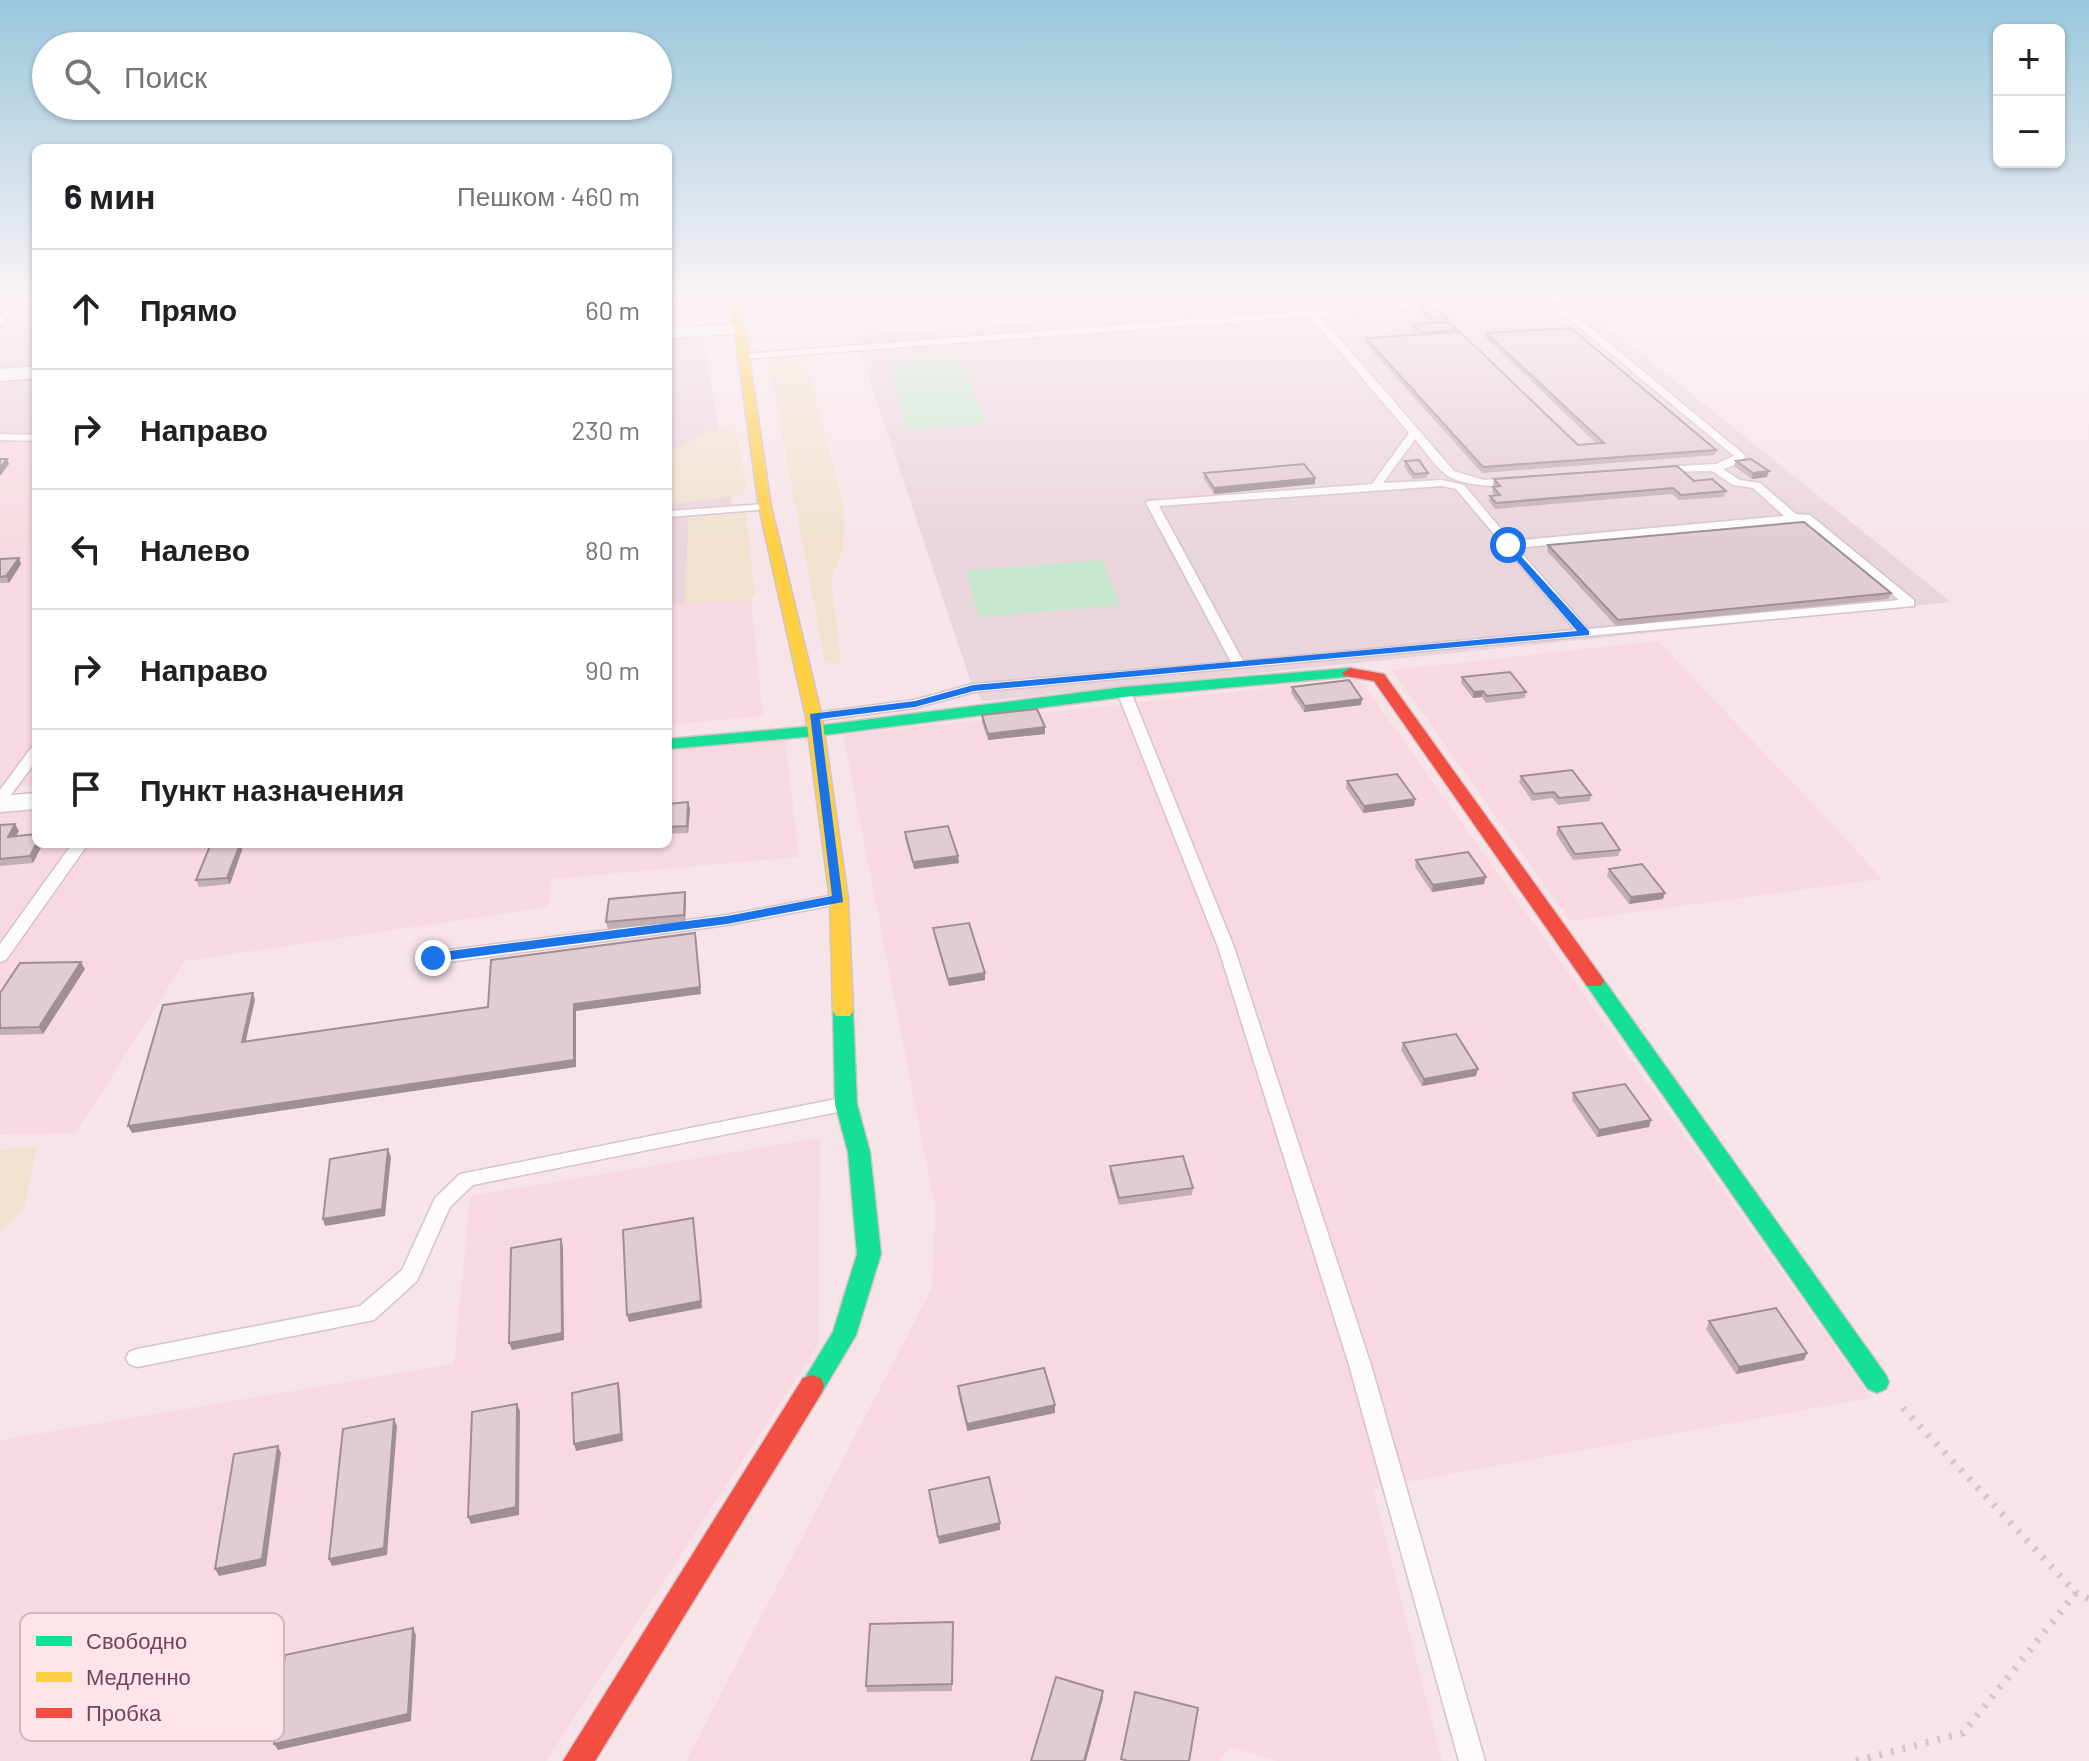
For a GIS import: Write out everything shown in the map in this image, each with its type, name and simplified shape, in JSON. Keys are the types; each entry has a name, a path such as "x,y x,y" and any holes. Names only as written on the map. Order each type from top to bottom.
{"street":[{"path":"578,1761 844,1335 869,1254 859,1152 846,1104 839,899 815,724 765,507 748,378"},
{"path":"672,743 815,724 1124,692 1360,672 1379,677 1877,1382"},
{"path":"0,802 32,801"}],"lane":[{"path":"1369,378 1450,473 1483,483 1529,479"},
{"path":"1647,378 1741,456 1736,462 1651,471"},
{"path":"1375,487 1416,431"},
{"path":"0,437 32,438"},
{"path":"1712,466 1737,483 1756,485 1793,518"},
{"path":"1239,665 1152,503 1442,483 1460,487 1585,633"},
{"path":"672,514 765,507"},
{"path":"815,724 915,704 973,688 1910,603 1806,517 1508,545"},
{"path":"1124,692 1226,947 1360,1365 1472,1761"},
{"path":"0,802 32,757"},
{"path":"0,956 77,848"},
{"path":"433,958 727,920 839,899"},
{"path":"137,1358 366,1314 410,1275 442,1203 467,1179 846,1104"}],"path":[{"path":"1877,1382 2076,1593 2089,1599"},
{"path":"1856,1761 1963,1733 2076,1593"}],"shaded area":[{"path":"0,378 32,378 32,441 0,443"},
{"path":"672,378 709,378 732,505 687,507 685,603 672,604"},
{"path":"771,378 810,378 844,508 843,549 831,579 841,661 838,664 825,662"},
{"path":"869,378 1672,378 1951,602 983,701 973,688"},
{"path":"893,378 968,378 986,424 906,429"},
{"path":"709,430 735,431 747,487 743,495 672,504 672,447 681,446"},
{"path":"32,441 32,785 0,788 0,443"},
{"path":"746,513 755,595 751,600 685,603 689,517"},
{"path":"1102,560 1121,605 979,617 966,571"},
{"path":"751,600 763,716 672,725 672,604"},
{"path":"1658,641 1882,879 1570,921 1392,670"},
{"path":"1349,679 1361,681 1871,1398 1373,1488 1442,1761 1277,1761 1230,1747 1220,1761 686,1761 932,1288 935,1208 843,735"},
{"path":"785,739 799,857 552,879 548,907 185,961 76,1133 0,1135 0,813 32,809 32,848 672,848 672,750"},
{"path":"820,1138 818,1345 546,1761 0,1761 0,1440 454,1364 470,1196"},
{"path":"37,1147 24,1209 0,1233 0,1150"}],"building":[{"path":"1402,378 1508,378 1578,445 1604,443 1534,378 1631,378 1716,450 1483,467"},
{"path":"1751,459 1769,471 1753,473 1736,461"},
{"path":"1419,460 1428,473 1414,474 1405,461"},
{"path":"1304,464 1315,478 1214,488 1204,473"},
{"path":"1677,466 1694,481 1712,479 1726,491 1681,495 1673,488 1496,503 1490,496 1500,495 1493,487 1500,486 1494,479"},
{"path":"1804,522 1891,593 1618,620 1548,545"},
{"path":"19,558 6,576 0,577 0,559"},
{"path":"1510,672 1526,692 1487,696 1483,691 1474,692 1462,677"},
{"path":"1349,680 1362,699 1305,706 1292,687"},
{"path":"1037,709 1045,727 988,734 982,715"},
{"path":"1572,770 1591,795 1559,798 1554,792 1534,794 1521,776"},
{"path":"1397,774 1415,799 1364,806 1347,781"},
{"path":"688,802 687,826 672,827 672,804"},
{"path":"1602,823 1620,850 1575,854 1558,827"},
{"path":"15,824 8,837 32,834 34,848 30,856 0,859 0,825"},
{"path":"948,826 958,856 913,862 905,832"},
{"path":"209,848 238,848 227,878 196,880"},
{"path":"1468,852 1486,877 1433,885 1416,860"},
{"path":"1642,864 1665,893 1631,897 1609,869"},
{"path":"685,892 684,915 606,922 609,899"},
{"path":"969,923 985,973 948,979 933,928"},
{"path":"695,933 700,987 574,1004 574,1060 128,1126 163,1005 253,993 242,1042 488,1007 491,960"},
{"path":"81,962 39,1027 0,1028 0,993 20,963"},
{"path":"1456,1034 1478,1069 1424,1079 1403,1043"},
{"path":"1625,1084 1651,1120 1599,1130 1573,1093"},
{"path":"388,1149 382,1209 323,1219 330,1159"},
{"path":"1183,1156 1193,1188 1119,1198 1110,1166"},
{"path":"693,1218 701,1301 627,1315 623,1230"},
{"path":"561,1239 562,1333 509,1343 511,1248"},
{"path":"1776,1308 1807,1353 1739,1367 1709,1321"},
{"path":"1044,1368 1055,1405 967,1424 958,1386"},
{"path":"618,1383 621,1434 574,1444 572,1393"},
{"path":"517,1404 516,1507 468,1517 472,1412"},
{"path":"394,1419 384,1548 329,1559 343,1429"},
{"path":"278,1446 262,1559 215,1569 234,1454"},
{"path":"989,1477 1000,1523 938,1537 929,1490"},
{"path":"953,1622 952,1684 866,1686 870,1624"},
{"path":"413,1628 408,1714 274,1744 274,1741 284,1741 285,1655"},
{"path":"1056,1677 1103,1691 1084,1761 1031,1761"},
{"path":"1135,1692 1198,1708 1189,1761 1121,1759"}],"traffic: fast":[{"path":"672,744 816,731 1124,692 1350,673"},
{"path":"1594,981 1877,1382"},
{"path":"812,1386 844,1335 869,1254 859,1152 846,1104 843,1011"}],"traffic: slow":[{"path":"747,378 765,507 814,717 839,899 843,1011"}],"traffic: jam":[{"path":"1350,673 1379,677 1594,981"},
{"path":"578,1761 812,1386"}],"route":[{"path":"433,958 727,920 839,899 814,717 915,704 973,688 1585,633 1508,545"}]}
